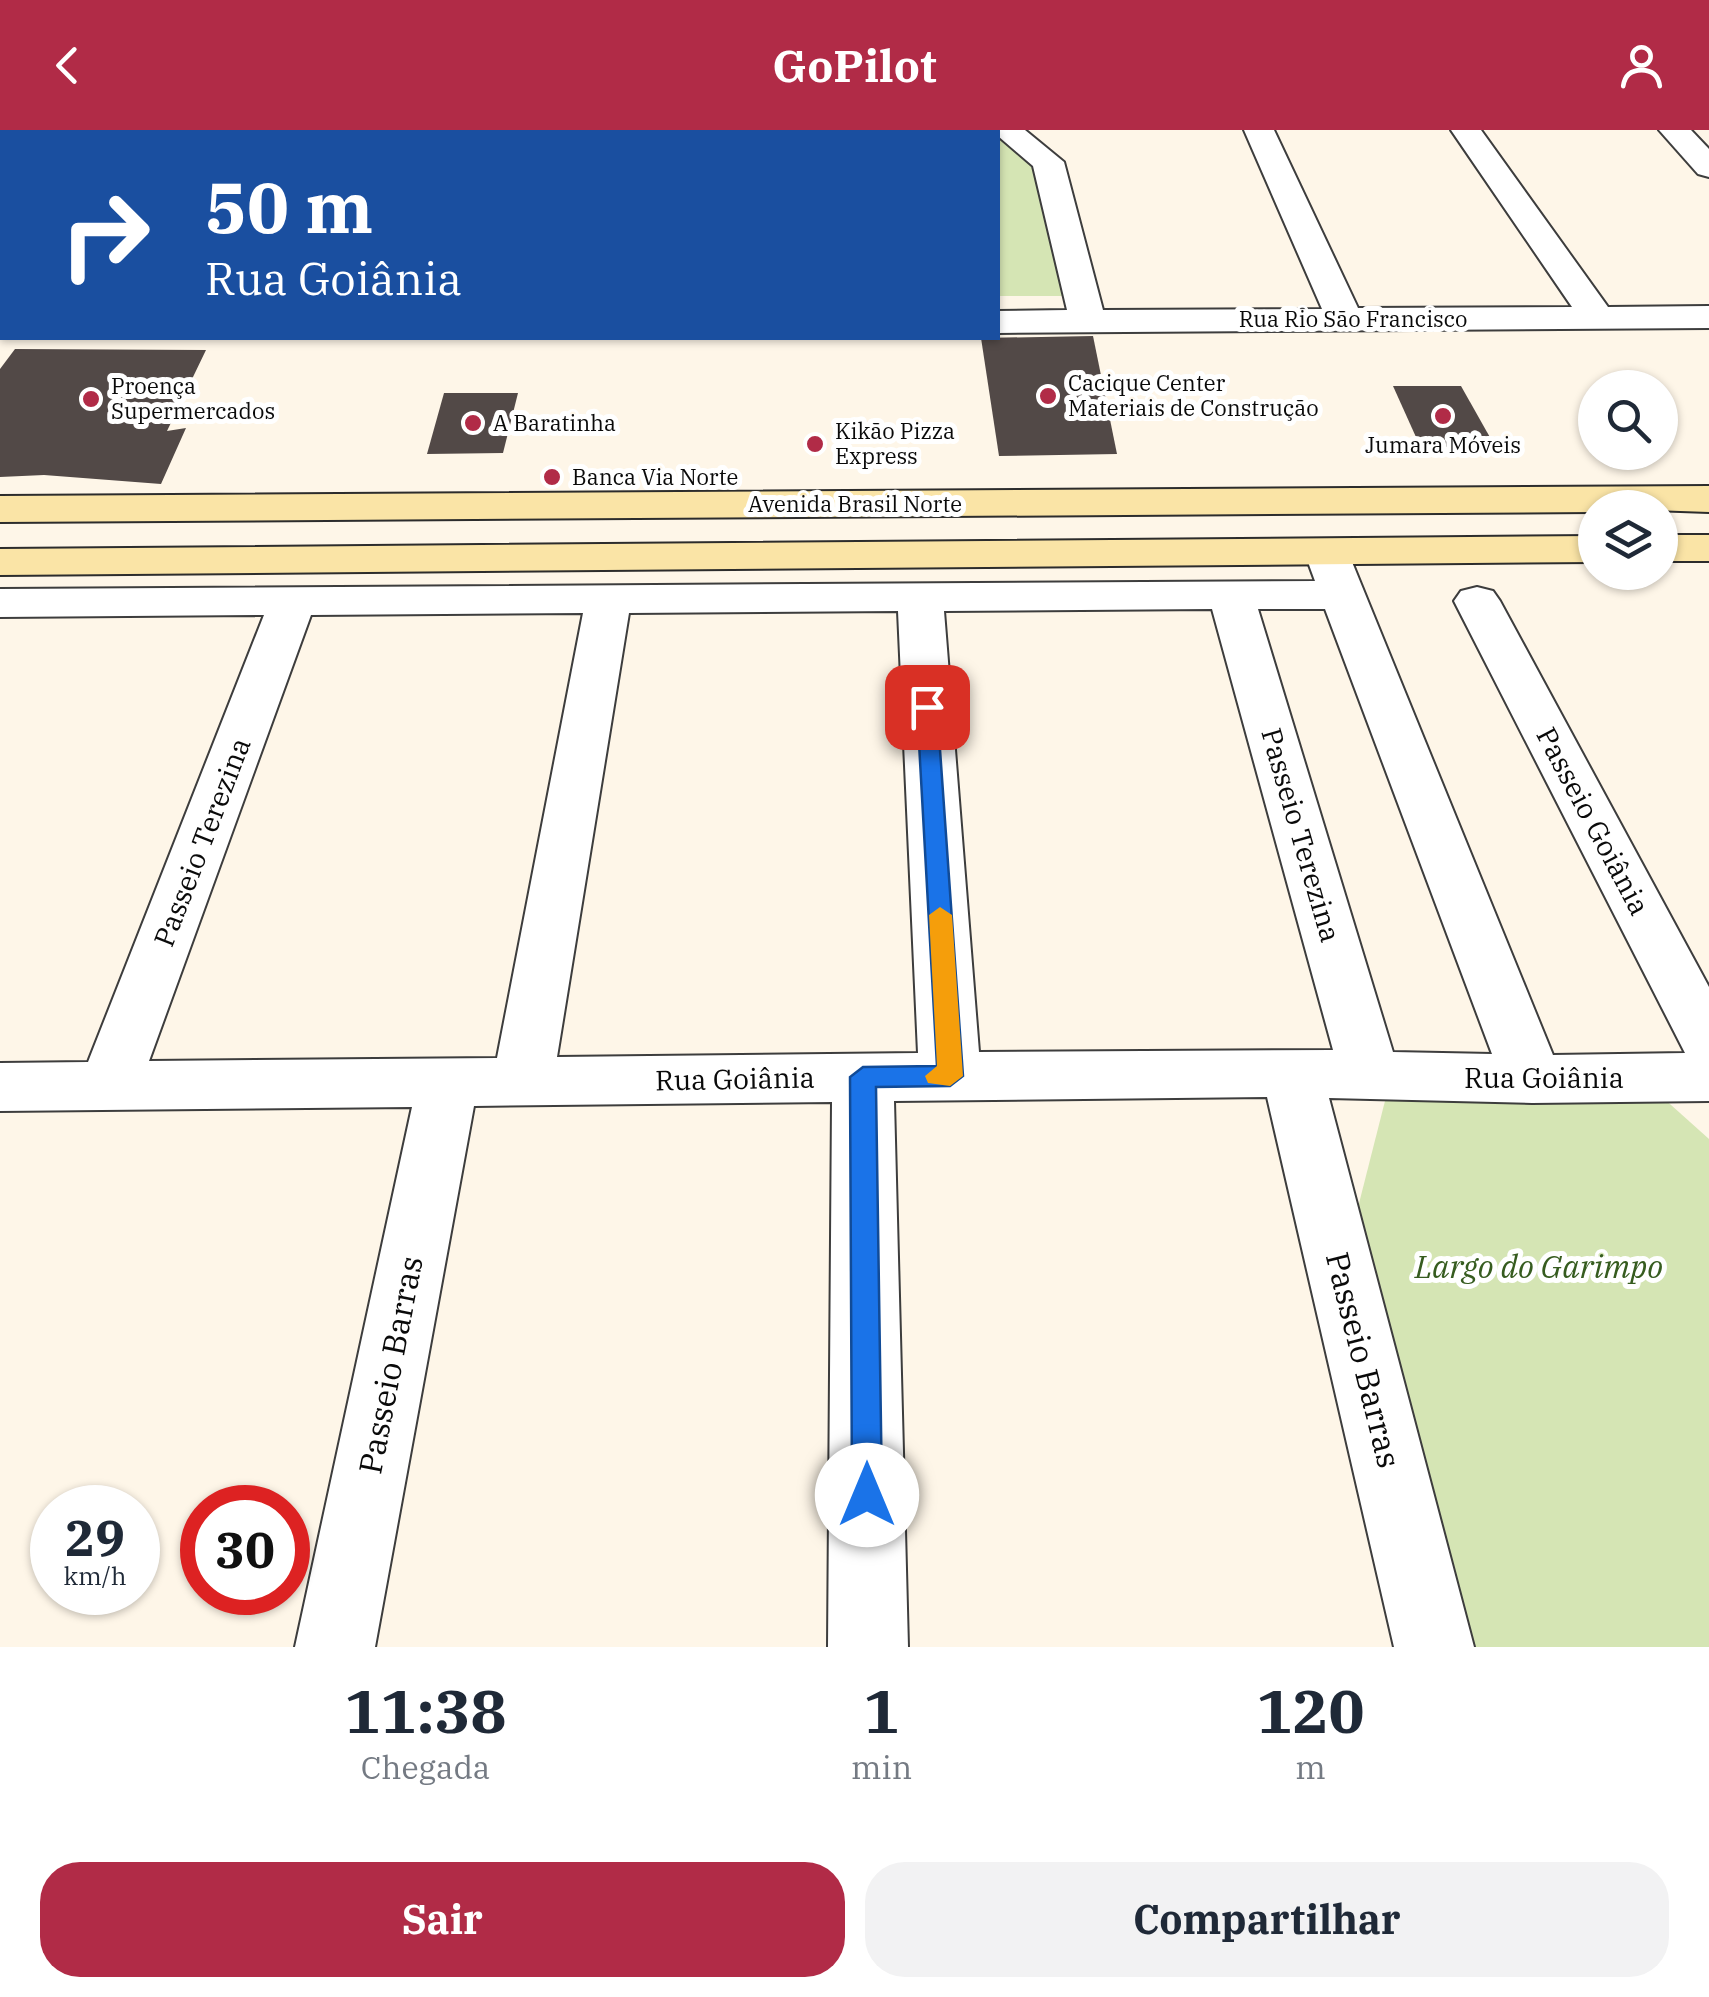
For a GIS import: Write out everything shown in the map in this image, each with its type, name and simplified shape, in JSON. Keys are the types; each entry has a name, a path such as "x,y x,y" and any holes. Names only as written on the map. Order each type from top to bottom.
{"main road":[{"name":"Avenida Brasil Norte","path":"0,509 1709,499"},
{"path":"1678,548 1709,548"},
{"name":"Avenida Brasil Norte","path":"0,562 1334,572 1578,550"}],"street":[{"path":"1006,130 1048,162 1088,321"},
{"path":"1259,130 1345,320"},
{"path":"1466,130 1598,318"},
{"path":"1674,130 1709,168"},
{"name":"Rua Rio São Francisco","path":"1000,322 1709,317"},
{"path":"0,603 294,598 1231,595 1334,572 1532,1079"},
{"name":"Passeio Terezina","path":"1231,595 1370,1075"},
{"path":"920,596 950,1076"},
{"path":"523,1081 610,597"},
{"name":"Passeio Terezina","path":"109,1086 294,598"},
{"name":"Passeio Goiânia","path":"1477,600 1709,1042"},
{"name":"Rua Goiânia","path":"4,1097 109,1086 863,1077 1292,1073 1532,1079 1709,1077"},
{"name":"Passeio Barras","path":"1292,1073 1434,1647"},
{"path":"863,1077 868,1647"},
{"name":"Passeio Barras","path":"335,1647 448,1082"}],"green space":[{"path":"1000,132 1041,163 1072,296 1000,296"},
{"name":"Largo do Garimpo","path":"1661,1096 1709,1139 1709,1647 1467,1647 1353,1227 1386,1097"}],"building":[{"name":"Cacique Center Materiais de Construção","path":"1093,336 1117,454 999,456 981,340"},
{"name":"Proença Supermercados","path":"15,349 206,350 167,431 186,428 161,484 44,475 0,477 0,369"},
{"name":"Jumara Móveis","path":"1393,386 1461,386 1496,448 1420,446"},
{"name":"A Baratinha","path":"444,393 518,393 503,453 427,454"}],"slow traffic":[{"path":"937,1076 950,1076 940,915"}],"place":[{"name":"Cacique Center Materiais de Construção","path":"1048,396"},
{"name":"Proença Supermercados","path":"91,399"},
{"name":"Jumara Móveis","path":"1443,416"},
{"name":"A Baratinha","path":"473,423"},
{"name":"Kikão Pizza Express","path":"815,444"},
{"name":"Banca Via Norte","path":"552,477"}],"route":[{"path":"867,1495 863,1077 950,1076 927,707"}]}
